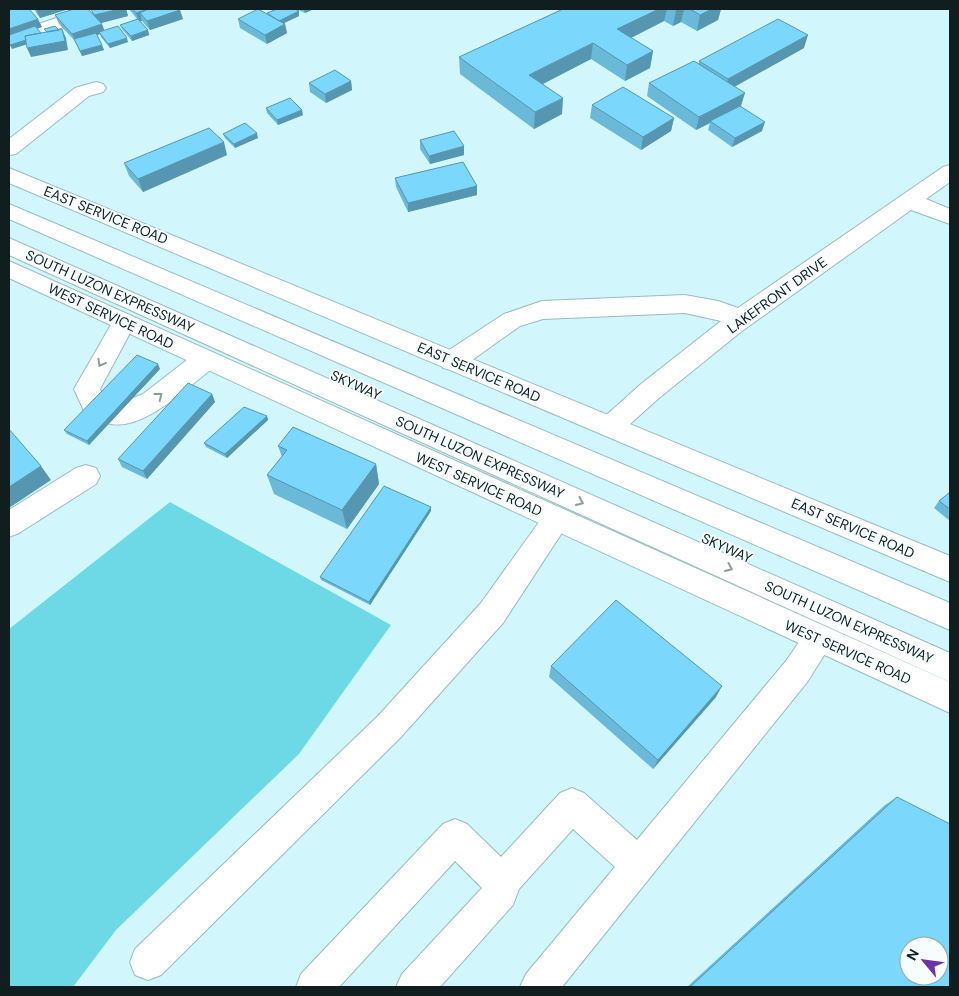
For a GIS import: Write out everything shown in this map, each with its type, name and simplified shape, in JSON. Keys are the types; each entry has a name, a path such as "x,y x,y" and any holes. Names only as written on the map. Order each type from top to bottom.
{"main road":[{"path":"9,40 100,9"},
{"path":"9,149 82,92 96,88"},
{"name":"LAKEFRONT DRIVE","path":"611,426 634,404 741,319 950,172"},
{"name":"EAST SERVICE ROAD","path":"9,175 950,569"},
{"path":"9,198 950,602"},
{"path":"909,201 950,217"},
{"name":"SKYWAY","path":"9,211 950,617"},
{"name":"SKYWAY","path":"9,232 950,647"},
{"name":"SOUTH LUZON EXPRESSWAY","path":"9,246 950,668"},
{"name":"WEST SERVICE ROAD","path":"9,269 950,698"},
{"path":"452,361 512,320 542,310 685,304 718,310 741,319"},
{"path":"124,322 87,390 105,411 133,413 147,405 205,360"},
{"path":"9,525 86,476"},
{"path":"148,962 389,727 492,613 557,519"},
{"path":"539,987 797,671 819,639"},
{"path":"415,987 501,893 501,882 572,805 639,865"},
{"path":"314,987 456,836 501,882"}],"shaded area":[{"path":"170,502 391,625 299,754 116,930 73,987 9,987 9,629"}],"building":[{"path":"9,9 29,9 38,19 9,29"},
{"path":"74,9 88,9 102,24 72,34 55,15"},
{"path":"91,9 120,9 94,15"},
{"path":"133,9 148,9 136,13"},
{"path":"148,9 180,10 147,21 140,13"},
{"path":"258,9 285,24 265,35 238,19"},
{"path":"277,9 295,9 299,11 279,21 267,13"},
{"path":"563,9 659,9 617,29 653,51 627,65 593,43 529,75 563,98 535,112 459,57"},
{"path":"690,9 712,9 700,15"},
{"path":"138,19 148,30 131,36 120,25"},
{"path":"778,19 808,35 728,79 699,61"},
{"path":"35,26 41,33 25,36 26,40 10,45 9,35"},
{"path":"55,26 59,30 47,32 44,29"},
{"path":"118,26 127,38 108,44 99,32"},
{"path":"62,29 65,41 27,48 25,36"},
{"path":"96,33 102,45 80,51 74,39"},
{"path":"694,61 745,93 699,117 649,83"},
{"path":"335,70 351,81 325,94 309,83"},
{"path":"623,87 674,118 643,137 592,105"},
{"path":"290,98 302,110 277,120 266,108"},
{"path":"740,106 765,122 735,138 710,121"},
{"path":"245,123 257,133 234,144 223,134"},
{"path":"209,128 224,142 138,179 124,163"},
{"path":"454,131 464,146 429,156 420,140"},
{"path":"463,162 477,186 408,203 395,178"},
{"path":"137,355 158,364 87,441 64,430"},
{"path":"188,383 212,394 143,471 118,459"},
{"path":"244,407 267,416 225,454 204,443"},
{"path":"293,427 376,464 342,510 267,475 287,450 278,446"},
{"path":"9,429 41,466 9,487"},
{"path":"384,486 431,507 369,602 320,577"},
{"path":"950,492 950,509 939,501"},
{"path":"616,600 722,686 658,760 551,666"},
{"path":"897,797 950,824 950,987 690,987"}]}
